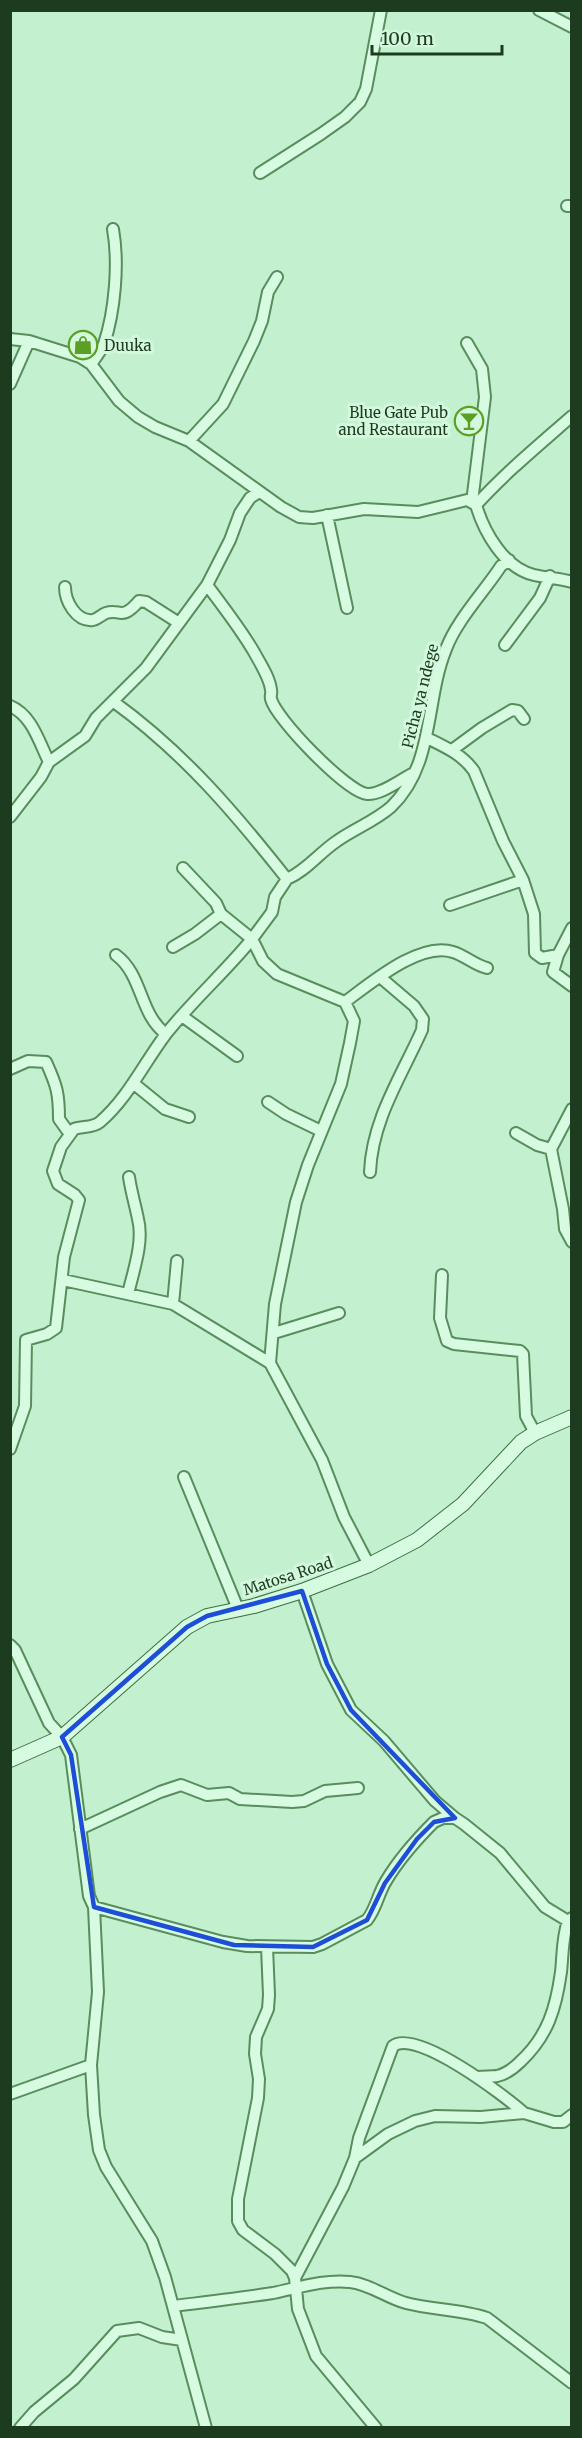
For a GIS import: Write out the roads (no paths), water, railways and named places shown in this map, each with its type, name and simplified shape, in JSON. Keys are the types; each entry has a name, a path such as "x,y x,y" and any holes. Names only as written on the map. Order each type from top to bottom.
{"street":[{"path":"260,173 345,117 360,102 366,88 381,10"},
{"path":"539,10 572,27"},
{"path":"91,364 103,346 108,325 117,250 113,229"},
{"path":"189,441 223,404 254,341 262,321 268,292 277,277"},
{"path":"10,339 29,341 80,357 91,364 119,401 129,410 155,427 189,441 259,492 299,517 306,518 364,509 418,512 437,509 458,501 474,503 572,416"},
{"path":"10,384 29,341"},
{"path":"467,343 482,369 485,397 474,503 483,525 509,560 524,571 572,582"},
{"path":"10,817 41,777 49,762 85,736 96,718 146,669 207,585 230,540 240,513 250,498 259,492"},
{"path":"327,515 346,608"},
{"name":"Picha ya ndege","path":"292,877 335,842 391,806 414,773 427,738 442,661 453,634 501,566 509,560"},
{"path":"505,645 540,598 550,576"},
{"path":"207,585 239,625 257,657 271,688 271,699 281,716 304,744 337,776 358,792 368,794 377,793 414,773"},
{"path":"65,587 65,596 77,615 84,619 92,620 107,612 120,614 128,612 139,601 146,602 179,623"},
{"path":"10,1449 25,1406 26,1340 47,1334 56,1328 64,1257 79,1200 58,1184 53,1171 56,1159 69,1133 74,1129 99,1123 133,1083 166,1034 252,939 272,912 275,897 292,877 208,783 151,731 114,702"},
{"path":"10,706 18,709 30,722 49,762"},
{"path":"452,750 512,710 518,711 524,719"},
{"path":"427,738 452,750 467,761 474,771 503,842 523,880 534,914 535,953 542,958 558,955"},
{"path":"183,868 216,903 221,914 252,939 263,961 277,974 345,1002 352,1012 354,1021 341,1084 308,1164 290,1225 274,1304 274,1333 270,1363"},
{"path":"450,905 523,880"},
{"path":"173,946 195,934 221,914"},
{"path":"572,928 558,955 553,972 572,986"},
{"path":"345,1002 380,977 414,957 441,950 454,952 476,965 487,968"},
{"path":"116,955 126,962 130,969 155,1027 166,1034"},
{"path":"370,1172 370,1149 376,1127 422,1030 423,1019 414,1006 380,977"},
{"path":"182,1016 237,1056"},
{"path":"10,1069 28,1061 46,1062 58,1090 59,1119 69,1133"},
{"path":"133,1083 156,1104 189,1118"},
{"path":"268,1102 286,1114 321,1131"},
{"path":"572,1109 551,1149 565,1217 565,1229 572,1242"},
{"path":"516,1133 537,1145 551,1149"},
{"path":"128,1294 138,1243 139,1219 133,1202 129,1177"},
{"path":"173,1304 177,1261"},
{"path":"442,1275 440,1318 447,1341 454,1344 520,1351 523,1354 526,1416 535,1433"},
{"path":"63,1280 173,1304 270,1363 322,1460 344,1518 369,1565"},
{"path":"274,1333 339,1313"},
{"name":"Matosa Road","path":"10,1760 62,1737 187,1627 207,1616 302,1591 369,1565 431,1531 463,1504 521,1443 535,1433 572,1417"},
{"path":"184,1477 238,1609"},
{"path":"302,1591 327,1664 351,1710 384,1741 428,1794 500,1853 545,1907 570,1920 562,1942 561,1975 544,2037 523,2060 507,2072 497,2076 478,2077"},
{"path":"10,1645 18,1656 49,1723 62,1737 71,1755 89,1896 93,1907 99,1992 91,2065 94,2115 102,2159 152,2241 173,2306 206,2427"},
{"path":"80,1830 160,1792 181,1785 207,1795 229,1794 240,1799 292,1802 304,1801 325,1791 358,1788"},
{"path":"93,1907 223,1942 302,1948 322,1944 367,1920 373,1914 385,1883 417,1839 434,1822 443,1818 455,1818"},
{"path":"267,1947 268,2009 256,2037 255,2054 260,2079 237,2208 238,2221 243,2230 275,2254 292,2271 298,2309 316,2356 376,2427"},
{"path":"295,2282 344,2187 355,2158 359,2138 393,2046 397,2043 414,2045 478,2077 524,2113"},
{"path":"10,2094 91,2065"},
{"path":"355,2158 388,2134 415,2121 435,2116 481,2117 524,2113 554,2122 562,2122 572,2115"},
{"path":"173,2306 275,2292 295,2282 361,2284 403,2302 487,2318 572,2383"},
{"path":"20,2427 34,2412 74,2379 117,2331 139,2328 162,2337 182,2340"}],"place":[{"name":"Duuka","path":"83,345"},
{"name":"Blue Gate Pub and Restaurant","path":"469,421"}]}
